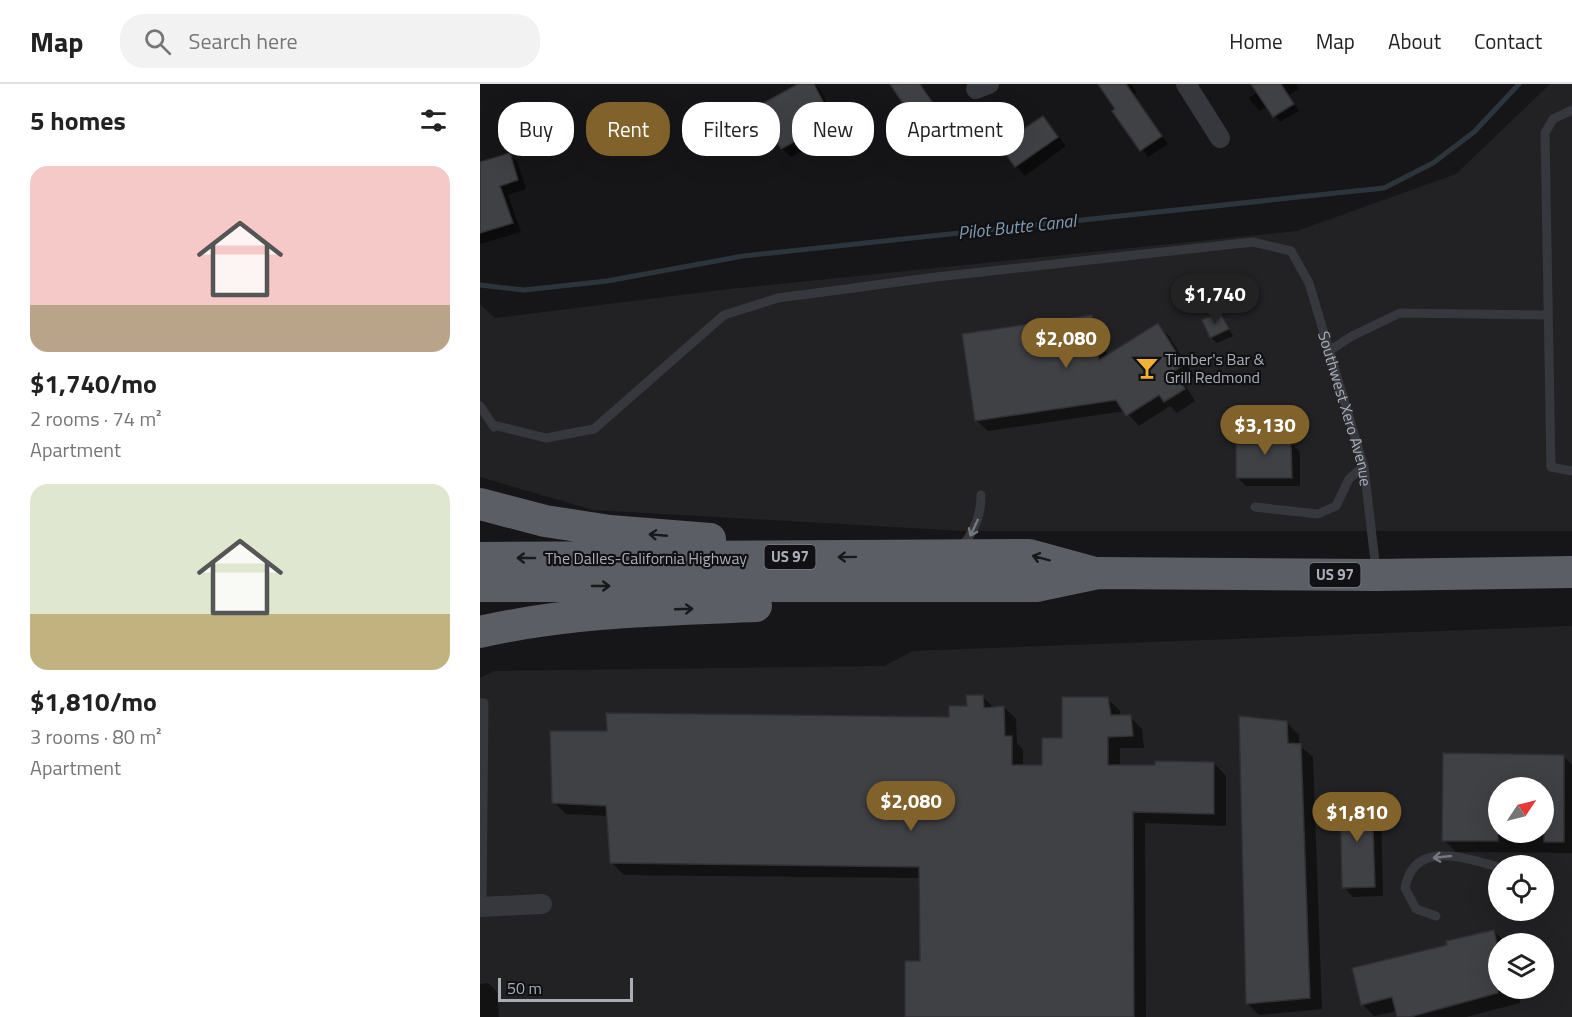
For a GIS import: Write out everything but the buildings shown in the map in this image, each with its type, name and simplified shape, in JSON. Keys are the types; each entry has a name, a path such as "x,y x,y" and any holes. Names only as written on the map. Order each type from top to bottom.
{"highway":[{"path":"480,504 545,521 610,531 723,540 798,558"},
{"name":"The Dalles-California Highway","path":"480,558 1029,555 1098,573"},
{"name":"The Dalles-California Highway","path":"480,586 1036,586 1098,573 1376,575 1572,572"},
{"path":"480,632 531,620 626,611 875,603 961,586"}],"street":[{"path":"1186,84 1220,138"},
{"path":"481,907 542,904"}],"lane":[{"path":"1572,110 1553,119 1545,133 1551,467 1572,471"},
{"name":"Southwest Xero Avenue","path":"493,425 546,438 594,429 724,315 778,298 936,277 1252,242 1291,251 1309,283 1365,474 1376,575"},
{"path":"1329,351 1352,336 1400,313 1548,315"},
{"path":"480,406 493,425"},
{"path":"480,423 493,425"},
{"path":"1255,507 1317,514 1336,506 1349,479 1358,471 1365,474"},
{"path":"953,556 968,540 981,512 981,495"},
{"path":"480,703 484,703 481,907"},
{"path":"1436,916 1416,909 1405,888 1411,869 1421,861 1449,855 1488,865"}],"shaded area":[{"path":"1550,84 1572,84 1572,531 962,531 593,510 480,477 480,304 495,318 729,289 1297,231 1456,174"},
{"path":"1572,626 1572,1017 480,1017 480,678 495,671 884,666 913,651"}],"waterway":[{"name":"Pilot Butte Canal","path":"480,285 524,290 607,281 743,256 1384,188 1433,163 1474,132 1519,84"}],"place":[{"name":"Timber's Bar & Grill Redmond","path":"1147,368"}]}
